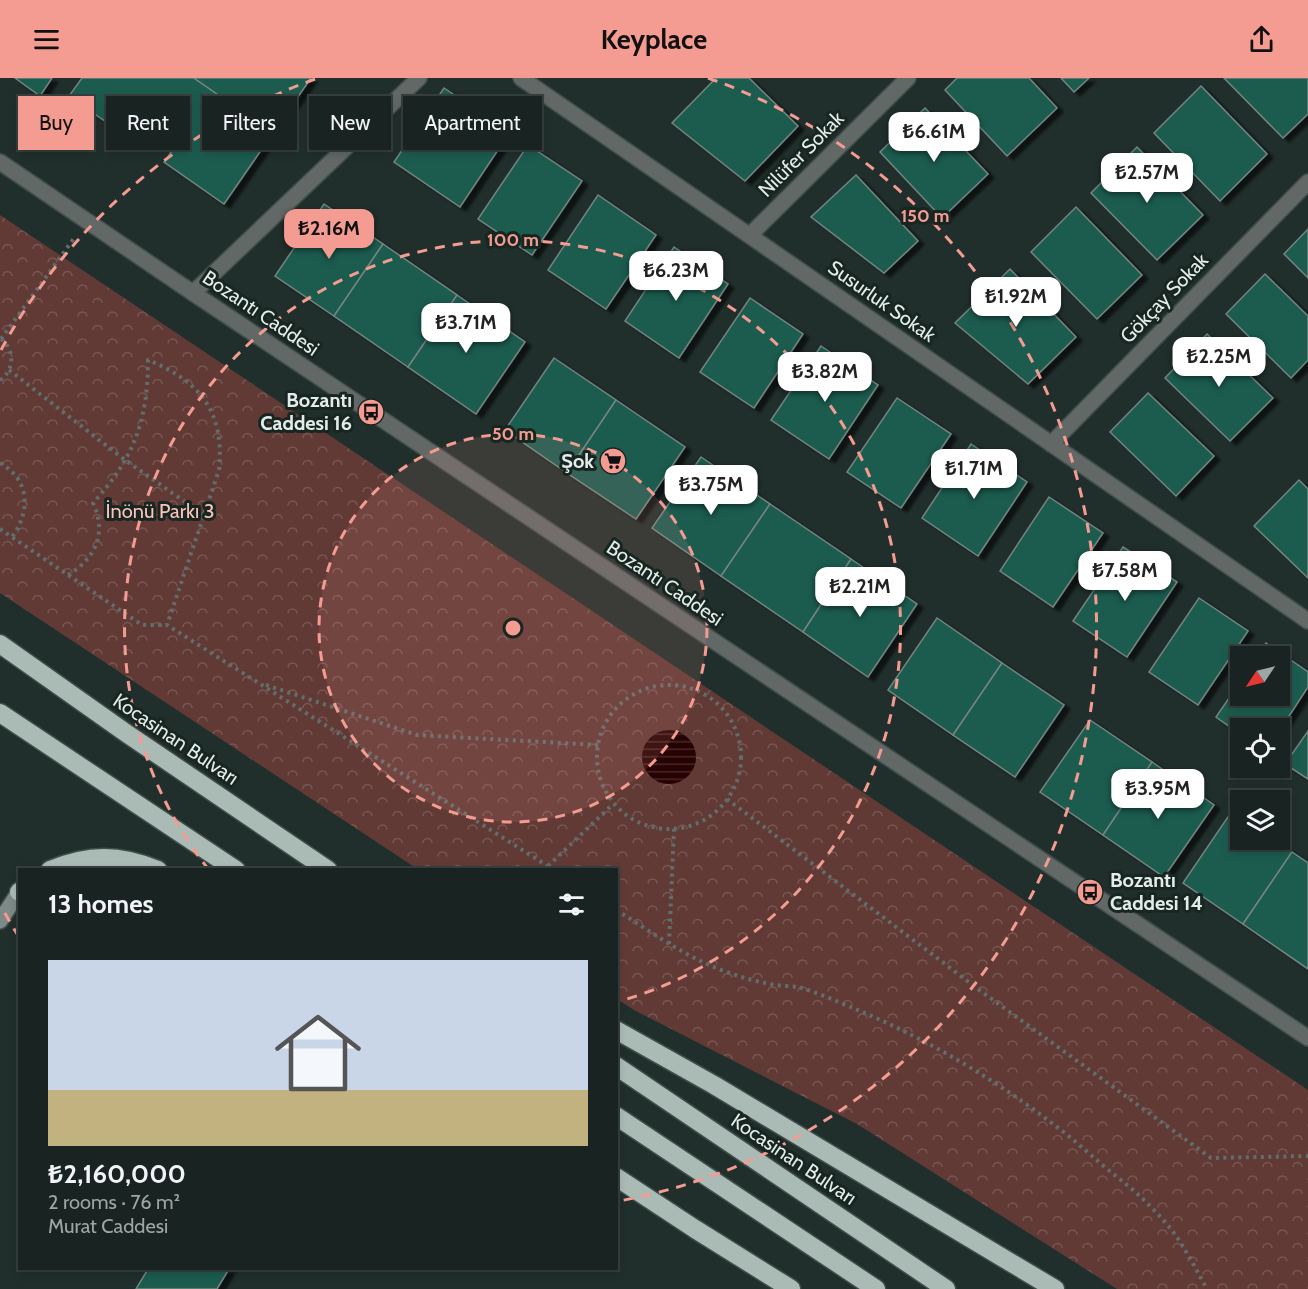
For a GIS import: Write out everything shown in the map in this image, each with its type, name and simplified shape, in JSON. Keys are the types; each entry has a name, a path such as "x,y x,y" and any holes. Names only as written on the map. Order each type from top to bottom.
{"highway":[{"name":"Kocasinan Bulvarı","path":"0,644 126,733 325,868"},
{"path":"0,713 233,868"},
{"path":"276,834 335,868"},
{"path":"55,868 83,859 102,857 122,858 153,868"},
{"path":"618,1031 724,1091 1055,1289"},
{"name":"Kocasinan Bulvarı","path":"618,1067 946,1289"},
{"path":"618,1117 876,1289"},
{"path":"618,1169 695,1229"},
{"path":"618,1178 791,1289"}],"main road":[{"path":"0,921 18,893"}],"street":[{"path":"193,293 419,78"},
{"name":"Susurluk Sokak","path":"521,78 1308,621"},
{"name":"Nilüfer Sokak","path":"750,235 908,78"},
{"name":"Bozantı Caddesi","path":"0,162 1308,1038"},
{"name":"Gökçay Sokak","path":"1051,444 1308,182"}],"path":[{"path":"0,380 9,370 12,359 10,350 1,338 87,221"},
{"path":"68,575 83,564 94,550 100,525 93,503 107,488 125,460 138,433 145,410 148,360 190,383 205,400 216,420 221,453 219,470 167,625"},
{"path":"9,370 125,460 204,515"},
{"path":"0,462 16,476 25,501 20,526 12,537"},
{"path":"0,529 142,625 167,625 551,868"},
{"path":"260,683 417,735 598,745"},
{"path":"664,686 687,688 717,705 735,729 740,751 739,772 733,790 727,799 711,816 674,830 658,829 641,824 626,815 614,804 603,787 598,772 598,745 604,726 616,708 639,692 664,686"},
{"path":"727,799 978,989 1211,1158 1308,1156"},
{"path":"548,866 614,804"},
{"path":"669,944 674,830"},
{"path":"618,911 696,959 749,979 800,988 853,1008 905,1031 956,1058 996,1083 1073,1139 1147,1203 1182,1244 1207,1289"}],"green space":[{"name":"İnönü Parkı 3","path":"0,215 1308,1090 1308,1289 1117,1289 857,1124 618,1000 618,868 416,868 0,593"}],"shaded area":[{"path":"669,730 679,732 688,738 694,747 696,757 694,767 688,776 679,782 669,784 659,782 650,776 644,767 642,757 644,747 650,738 659,732"}],"building":[{"path":"15,78 52,78 40,96"},
{"path":"82,78 194,78 220,96 202,96 202,150 261,150 224,204 164,162 173,150 190,150 190,96 106,96 106,122 94,113 94,96 69,96"},
{"path":"194,78 311,78 297,98 297,96 220,96"},
{"path":"716,78 749,78 798,126 745,181 672,123"},
{"path":"957,78 1029,78 1057,108 1007,156 945,90"},
{"path":"1061,78 1089,78 1074,92"},
{"path":"1224,78 1308,78 1308,114 1283,138"},
{"path":"1201,86 1267,154 1220,201 1154,133"},
{"path":"444,88 456,96 439,96"},
{"path":"925,108 988,174 942,218 880,152"},
{"path":"1137,147 1203,215 1157,260 1091,193"},
{"path":"403,149 498,150 460,207 394,162"},
{"path":"525,150 536,150 582,181 532,255 478,219"},
{"path":"856,175 918,241 884,273 811,217"},
{"path":"598,195 656,235 606,309 548,270"},
{"path":"324,204 383,244 334,316 275,276"},
{"path":"1076,207 1142,275 1097,319 1031,252"},
{"path":"1308,229 1308,278 1284,254"},
{"path":"383,244 457,295 408,367 334,316"},
{"path":"674,247 728,284 679,358 625,321"},
{"path":"1010,269 1076,337 1028,384 955,323"},
{"path":"1265,274 1308,316 1308,360 1291,378 1226,314"},
{"path":"457,295 525,342 476,414 408,367"},
{"path":"750,298 803,334 754,408 700,372"},
{"path":"1207,334 1273,398 1230,441 1165,378"},
{"path":"821,346 878,385 829,459 771,420"},
{"path":"554,358 616,400 567,473 505,430"},
{"path":"1148,393 1214,456 1176,496 1110,432"},
{"path":"897,398 951,434 901,508 847,472"},
{"path":"616,400 685,447 636,519 567,473"},
{"path":"971,444 1027,482 978,556 922,518"},
{"path":"701,457 770,504 721,576 652,528"},
{"path":"1299,480 1308,489 1308,578 1254,526"},
{"path":"1049,497 1103,533 1053,607 1000,571"},
{"path":"770,504 851,559 803,632 721,576"},
{"path":"1123,547 1177,582 1127,657 1073,621"},
{"path":"851,559 917,604 868,677 803,632"},
{"path":"1199,598 1248,631 1238,646 1230,646 1230,658 1198,705 1149,672"},
{"path":"937,618 1002,663 953,735 888,690"},
{"path":"1290,660 1308,672 1308,687 1288,718 1230,718 1230,727 1216,717 1230,697 1230,706 1290,706"},
{"path":"1002,663 1064,705 1015,777 953,735"},
{"path":"1090,720 1152,762 1103,835 1040,792"},
{"path":"1308,731 1308,779 1290,767 1290,757"},
{"path":"1152,762 1214,805 1164,877 1103,835"},
{"path":"1230,814 1230,850 1289,850 1292,852 1243,924 1183,883"},
{"path":"1292,852 1308,863 1308,969 1243,924"},
{"path":"147,1270 228,1270 217,1289 136,1289"}],"place":[{"name":"Bozantı Caddesi 16","path":"371,412"},
{"name":"Şok","path":"613,461"},
{"name":"Bozantı Caddesi 14","path":"1090,892"}]}
